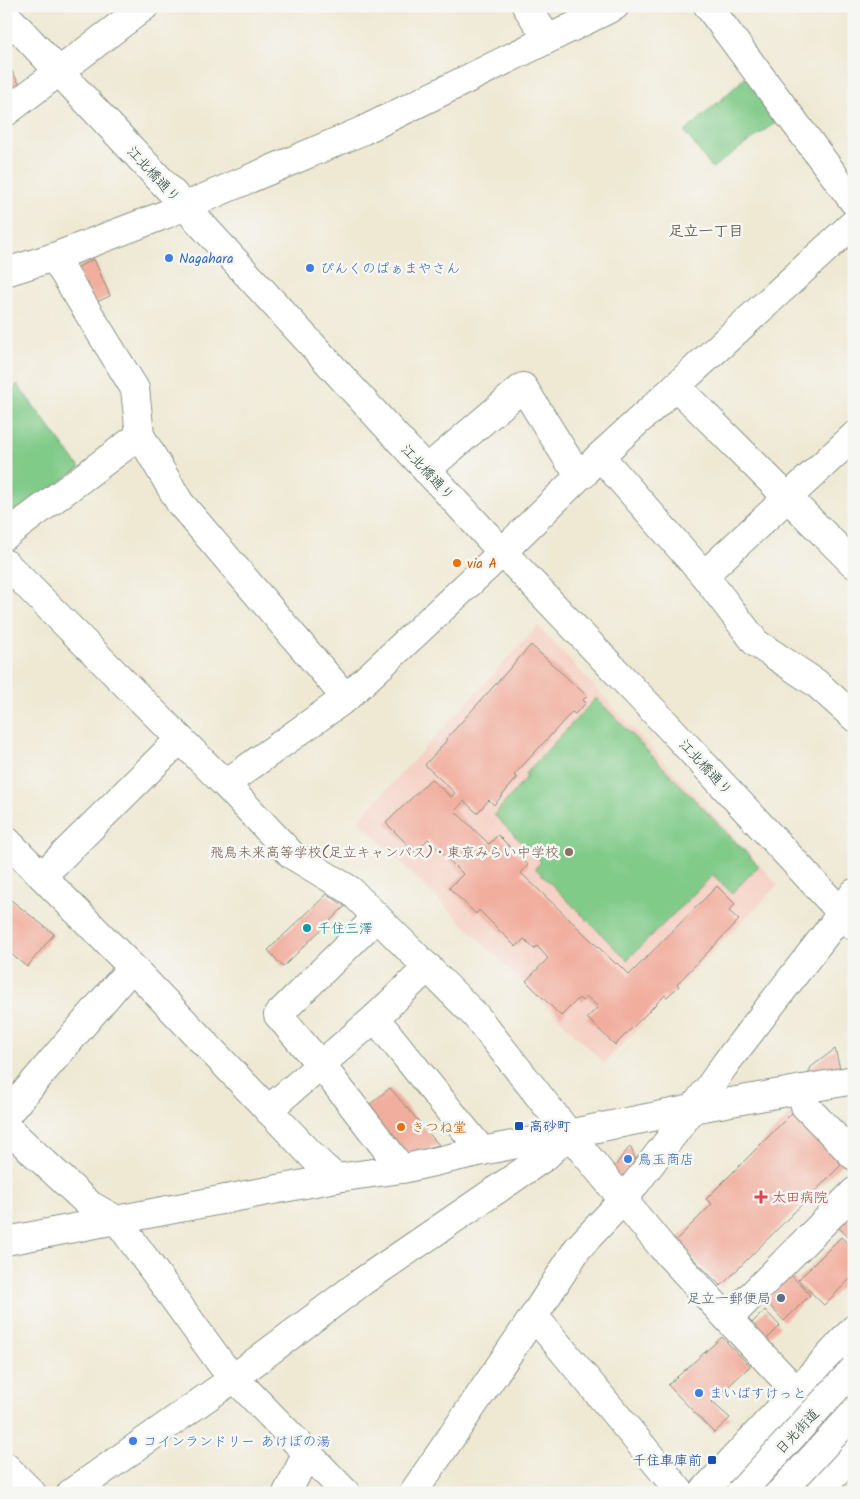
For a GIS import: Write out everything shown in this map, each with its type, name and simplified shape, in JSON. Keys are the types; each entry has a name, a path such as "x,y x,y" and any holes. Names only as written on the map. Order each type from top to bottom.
{"main road":[{"path":"6,112 145,6"},
{"path":"526,6 548,39"},
{"path":"6,272 54,256 184,206 362,131 615,6"},
{"path":"708,6 854,202"},
{"name":"江北橋通り","path":"6,16 184,206 502,552 668,726 850,911"},
{"path":"225,784 346,698 676,386 854,222"},
{"path":"54,256 135,390 140,435 180,503 346,698"},
{"path":"676,386 854,564"},
{"path":"426,470 523,387 569,461 592,465 704,575 756,643 816,683 854,717"},
{"path":"6,535 140,435"},
{"path":"704,575 854,436"},
{"path":"6,564 225,784 292,855 350,890 476,1016 569,1134 662,1247 854,1453 818,1493"},
{"path":"42,876 180,739"},
{"path":"6,840 132,967 321,1165 336,1178"},
{"path":"413,1493 578,1248 624,1200 692,1109 850,911"},
{"path":"377,917 278,1015 321,1066 402,1169"},
{"path":"6,1115 132,967"},
{"path":"268,1110 375,1018 428,967"},
{"path":"375,1018 482,1151"},
{"path":"6,1241 336,1178 402,1169 692,1109 854,1080"},
{"path":"801,1089 805,1106 854,1156"},
{"path":"6,1127 90,1205 117,1220 222,1365 346,1493"},
{"path":"71,1493 235,1377 363,1281 546,1156 569,1134"},
{"path":"728,1319 854,1192"},
{"path":"534,1316 681,1493"},
{"path":"702,1493 854,1329"},
{"name":"日光街道","path":"740,1493 854,1369"},
{"path":"780,1493 854,1413"},
{"path":"288,1493 307,1453"},
{"path":"6,1467 32,1493"}],"shaded area":[{"name":"飛鳥未来高等学校(足立キャンパス)・東京みらい中学校","path":"538,626 778,885 604,1063 358,820"}],"green space":[{"path":"746,77 775,123 712,168 685,132"},
{"path":"17,384 80,468 6,521 6,399"},
{"path":"596,698 759,866 732,893 713,875 627,960 535,868 541,862 494,815 527,777 525,774"}],"building":[{"path":"6,62 24,91 6,103"},
{"path":"94,259 110,296 92,304 76,268"},
{"path":"531,645 587,696 583,700 586,703 575,714 572,712 514,775 517,778 494,805 489,800 477,813 464,801 455,811 489,844 498,835 528,865 521,873 629,975 717,886 735,904 729,911 739,920 677,984 679,986 667,997 665,995 615,1045 587,1018 598,1007 587,997 582,1001 579,998 561,1016 526,981 548,958 537,946 534,949 524,939 516,947 479,910 476,914 449,888 463,874 428,839 415,852 386,823 431,779 451,797 455,793 425,765"},
{"name":"千住三澤","path":"327,894 345,906 283,967 268,950"},
{"path":"6,896 54,934 27,967 6,950"},
{"path":"835,1049 841,1073 805,1083 811,1067"},
{"name":"きつね堂","path":"390,1088 439,1145 401,1155 364,1109"},
{"path":"792,1113 843,1163 721,1286 675,1241 712,1204 706,1199"},
{"name":"鳥玉商店","path":"630,1146 641,1172 623,1190 609,1174"},
{"path":"854,1204 854,1242 835,1224"},
{"path":"841,1237 854,1249 854,1279 852,1277 824,1305 798,1280"},
{"path":"790,1274 810,1295 784,1321 764,1299"},
{"path":"765,1310 780,1326 765,1341 749,1326"},
{"name":"まいばすけっと","path":"722,1337 750,1366 712,1402 730,1418 714,1433 668,1385"}],"place":[{"name":"Nagahara","path":"169,258"},
{"name":"ぴんくのぱぁまやさん","path":"310,268"},
{"name":"via A","path":"457,563"},
{"name":"飛鳥未来高等学校(足立キャンパス)・東京みらい中学校","path":"569,852"},
{"name":"千住三澤","path":"307,928"},
{"name":"高砂町","path":"519,1126"},
{"name":"きつね堂","path":"401,1127"},
{"name":"鳥玉商店","path":"628,1159"},
{"name":"太田病院","path":"761,1197"},
{"name":"足立一郵便局","path":"781,1298"},
{"name":"まいばすけっと","path":"699,1393"},
{"name":"コインランドリー あけぼの湯","path":"133,1441"},
{"name":"千住車庫前","path":"712,1460"}],"district":[{"name":"足立一丁目","path":"706,231"}]}
